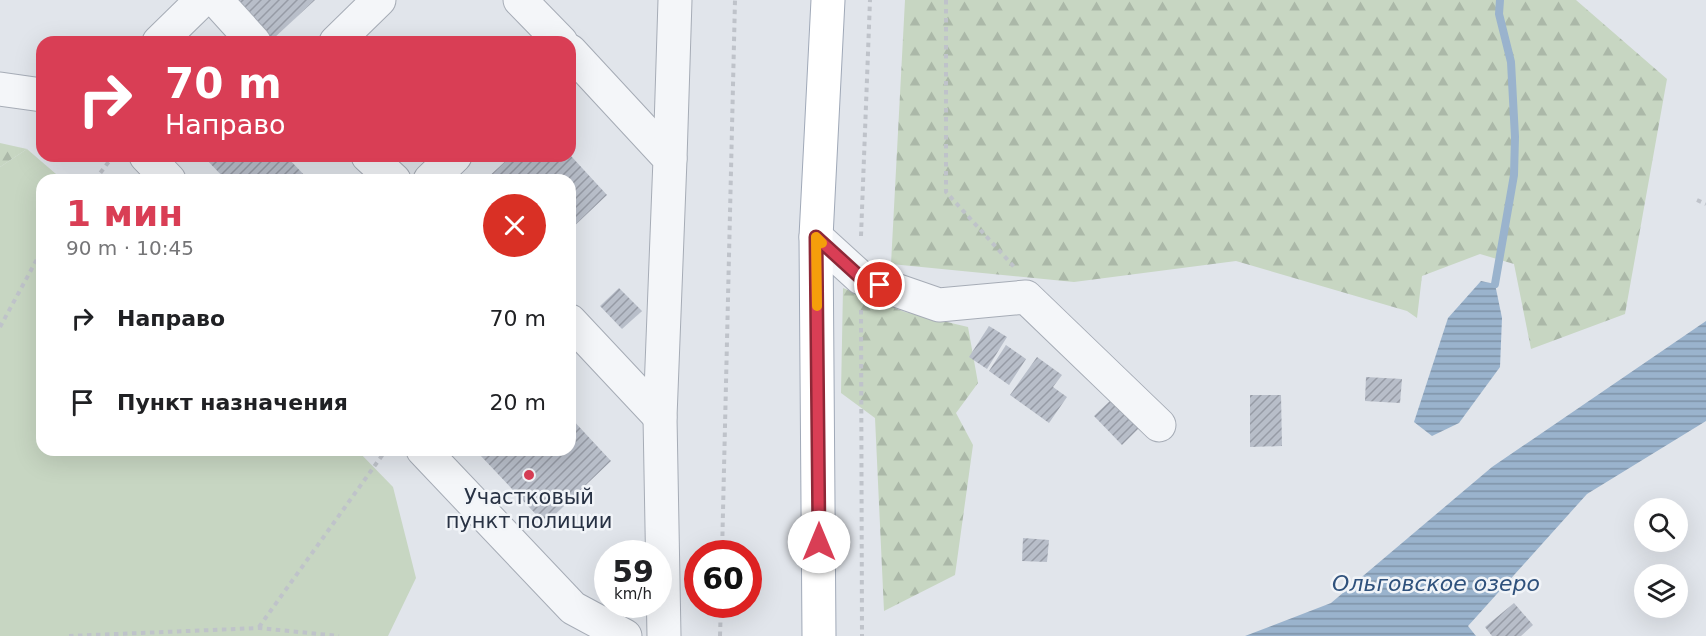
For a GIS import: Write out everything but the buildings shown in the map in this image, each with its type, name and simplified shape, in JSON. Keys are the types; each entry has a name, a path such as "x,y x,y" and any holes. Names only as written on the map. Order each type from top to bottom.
{"main road":[{"path":"819,636 816,237 828,0"}],"lane":[{"path":"165,36 202,0"},
{"path":"216,0 249,36"},
{"path":"342,36 379,0"},
{"path":"520,0 555,36"},
{"path":"664,636 660,417 675,0"},
{"path":"576,57 670,159"},
{"path":"0,88 36,94"},
{"path":"152,162 164,174"},
{"path":"374,162 388,174"},
{"path":"436,174 449,162"},
{"path":"816,237 861,278 939,305 1026,297 1160,425"},
{"path":"576,327 660,417"},
{"path":"429,456 573,609 625,636"}],"path":[{"path":"722,540 735,0"},
{"path":"861,636 861,278 870,0"},
{"path":"946,0 946,192 1024,278"},
{"path":"1697,200 1706,204"},
{"path":"0,327 36,261"},
{"path":"259,628 382,456"},
{"path":"720,636 721,618"},
{"path":"69,636 259,628 339,636"}],"green space":[{"path":"905,0 1576,0 1667,79 1625,314 1531,349 1514,264 1480,254 1422,276 1417,318 1407,311 1236,261 1074,282 891,264"},
{"path":"0,143 27,149 0,167"},
{"path":"27,149 36,157 36,162 42,162 56,174 36,174 36,456 363,456 393,487 416,578 388,636 0,636 0,167"},
{"path":"843,288 905,312 968,327 978,383 956,413 973,445 955,575 884,611 875,418 841,393"}],"water":[{"path":"1481,281 1495,284 1502,318 1500,367 1459,423 1432,436 1414,422 1448,318"},
{"name":"Ольговское озеро","path":"1706,321 1706,421 1587,494 1468,626 1476,636 1245,636 1331,603 1492,467"}],"waterway":[{"path":"1495,284 1514,175 1515,137 1511,62 1499,14 1500,0"}],"slow traffic":[{"path":"817,306 816,237 822,243"}],"place":[{"name":"Участковый пункт полиции","path":"529,475"}],"route":[{"path":"819,542 816,237 861,278 880,285"}]}
